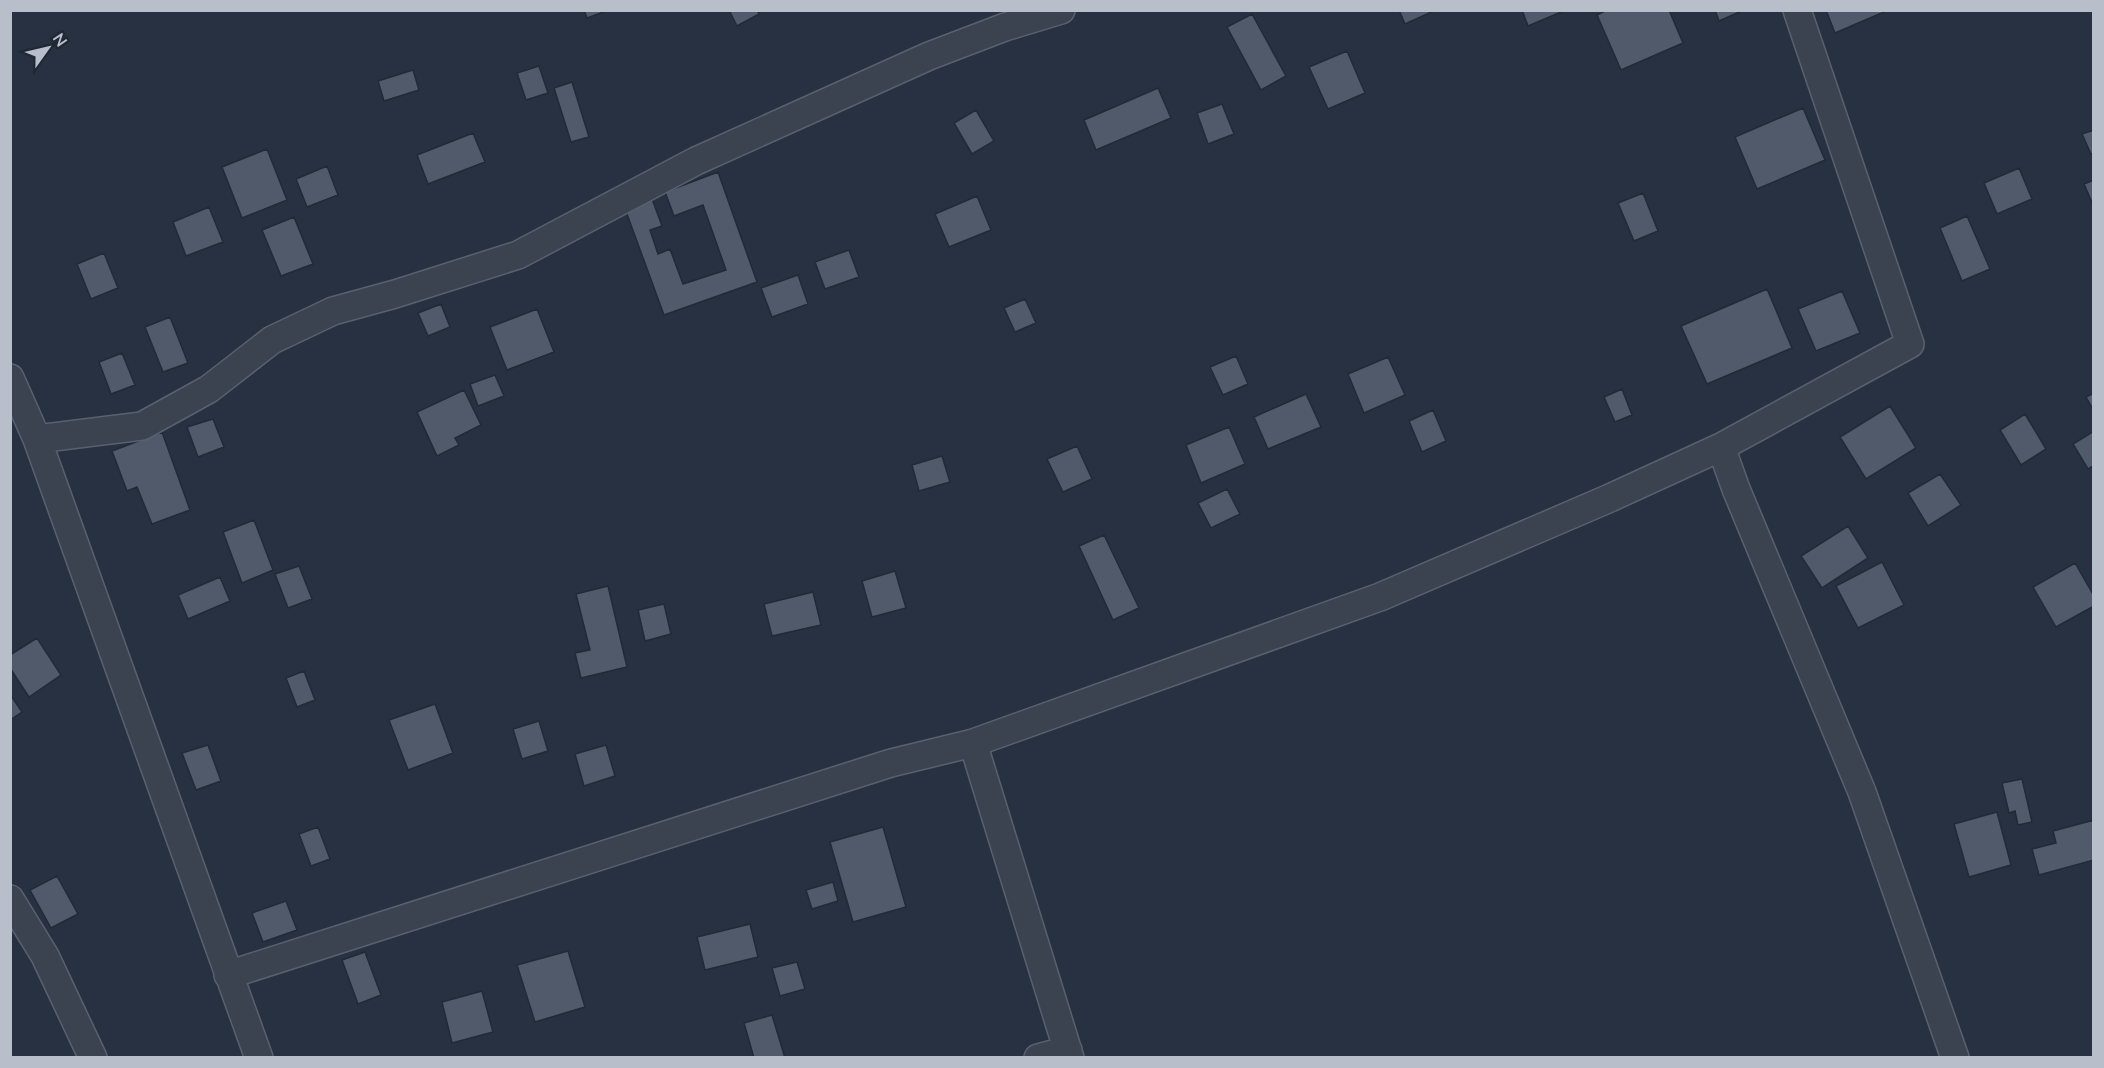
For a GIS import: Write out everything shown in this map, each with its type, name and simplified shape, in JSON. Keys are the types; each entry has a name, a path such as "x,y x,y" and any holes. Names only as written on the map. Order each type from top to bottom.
{"street":[{"path":"37,439 142,426 208,388 272,340 333,310 395,294 518,255 696,161 918,61 1005,27 1061,10"},
{"path":"228,975 891,763 973,742 1380,597 1610,498 1721,447 1910,344 1797,10"},
{"path":"10,378 37,439 259,1058"},
{"path":"1721,447 1736,489 1862,792 1955,1058"},
{"path":"973,742 1069,1054 1038,1058"},
{"path":"10,899 45,957 93,1058"}],"building":[{"path":"584,10 609,10 587,18"},
{"path":"729,10 757,10 759,14 737,26"},
{"path":"1399,10 1436,10 1405,24"},
{"path":"1522,10 1566,10 1528,26"},
{"path":"1607,10 1669,10 1683,43 1621,70 1597,15"},
{"path":"1715,10 1744,10 1719,21"},
{"path":"1826,10 1884,10 1884,12 1835,33"},
{"path":"1252,14 1286,76 1261,90 1227,27"},
{"path":"1347,51 1365,93 1328,109 1309,67"},
{"path":"539,66 548,93 526,100 517,73"},
{"path":"413,70 419,90 384,101 378,81"},
{"path":"572,82 589,137 571,142 554,88"},
{"path":"1158,88 1171,118 1096,150 1084,120"},
{"path":"1222,104 1234,134 1208,144 1197,113"},
{"path":"1803,108 1825,160 1757,189 1735,137"},
{"path":"976,110 994,141 972,154 954,123"},
{"path":"2094,130 2094,153 2091,154 2082,134"},
{"path":"473,133 485,162 428,184 417,155"},
{"path":"267,149 287,200 242,218 222,167"},
{"path":"327,166 338,195 307,207 296,179"},
{"path":"2019,168 2032,199 1997,214 1984,183"},
{"path":"718,172 757,282 664,315 624,206 651,196 662,226 650,230 658,254 670,249 683,284 726,270 703,205 674,216 665,192"},
{"path":"2094,180 2094,207 2084,184"},
{"path":"1643,193 1658,231 1634,241 1618,203"},
{"path":"977,196 991,230 949,247 935,214"},
{"path":"209,207 223,242 186,256 173,222"},
{"path":"1967,216 1990,269 1962,281 1940,228"},
{"path":"294,217 313,264 281,276 262,230"},
{"path":"849,250 859,277 825,289 815,262"},
{"path":"104,253 118,288 91,299 77,264"},
{"path":"798,275 808,304 772,317 761,288"},
{"path":"1767,289 1792,348 1707,384 1681,326"},
{"path":"1842,291 1860,333 1816,351 1798,309"},
{"path":"1025,299 1036,323 1015,332 1004,308"},
{"path":"441,304 450,327 428,336 418,313"},
{"path":"537,309 554,352 507,370 490,327"},
{"path":"170,317 188,363 163,372 145,327"},
{"path":"122,353 135,385 111,394 99,362"},
{"path":"1236,356 1248,384 1223,395 1210,367"},
{"path":"1388,357 1405,395 1364,413 1348,374"},
{"path":"495,375 504,396 478,406 470,384"},
{"path":"1622,389 1632,415 1615,422 1604,397"},
{"path":"464,390 481,425 455,438 459,445 437,456 417,412"},
{"path":"2094,393 2094,411 2086,397"},
{"path":"1306,394 1321,427 1268,449 1254,417"},
{"path":"1890,406 1916,448 1866,479 1840,437"},
{"path":"1433,410 1446,441 1422,452 1409,421"},
{"path":"2025,414 2046,449 2021,465 2000,430"},
{"path":"213,419 224,447 198,457 187,427"},
{"path":"1229,427 1245,464 1201,483 1186,445"},
{"path":"2094,431 2094,465 2088,469 2073,444"},
{"path":"162,432 190,510 152,524 137,487 127,491 112,451"},
{"path":"1077,446 1092,479 1063,492 1047,459"},
{"path":"942,456 950,482 919,491 912,465"},
{"path":"1940,474 1961,505 1928,526 1908,493"},
{"path":"1227,489 1240,514 1211,528 1198,503"},
{"path":"254,520 273,570 242,583 223,532"},
{"path":"1848,526 1868,558 1822,588 1801,556"},
{"path":"1104,535 1139,608 1113,620 1079,546"},
{"path":"1882,562 1904,605 1858,628 1836,586"},
{"path":"2075,563 2094,596 2094,606 2056,627 2033,587"},
{"path":"299,566 312,599 288,608 275,574"},
{"path":"895,571 906,608 872,617 862,581"},
{"path":"220,577 230,601 188,619 178,595"},
{"path":"608,586 627,667 581,678 575,653 590,650 576,594"},
{"path":"813,592 821,625 772,636 764,604"},
{"path":"664,604 671,634 645,641 638,610"},
{"path":"37,638 61,675 29,697 10,668 10,655"},
{"path":"304,671 315,700 297,707 286,678"},
{"path":"10,694 22,712 10,720"},
{"path":"435,704 453,753 408,770 389,720"},
{"path":"539,721 548,751 522,759 513,729"},
{"path":"208,745 221,781 196,790 182,753"},
{"path":"606,745 615,776 584,786 575,754"},
{"path":"2022,779 2032,822 2018,825 2015,811 2009,813 2002,783"},
{"path":"1997,812 2011,865 1969,877 1954,824"},
{"path":"2094,820 2094,860 2039,875 2032,849 2056,843 2053,831"},
{"path":"318,827 330,859 311,866 299,834"},
{"path":"883,827 906,907 853,922 830,842"},
{"path":"57,876 78,914 51,928 30,890"},
{"path":"833,882 838,901 812,909 806,890"},
{"path":"286,901 297,930 263,942 252,913"},
{"path":"750,924 758,957 705,970 697,937"},
{"path":"568,951 585,1007 535,1022 517,965"},
{"path":"365,952 381,995 358,1004 342,960"},
{"path":"797,962 805,989 780,996 772,968"},
{"path":"482,991 493,1032 452,1043 442,1002"},
{"path":"772,1015 785,1058 754,1058 744,1023"}]}
